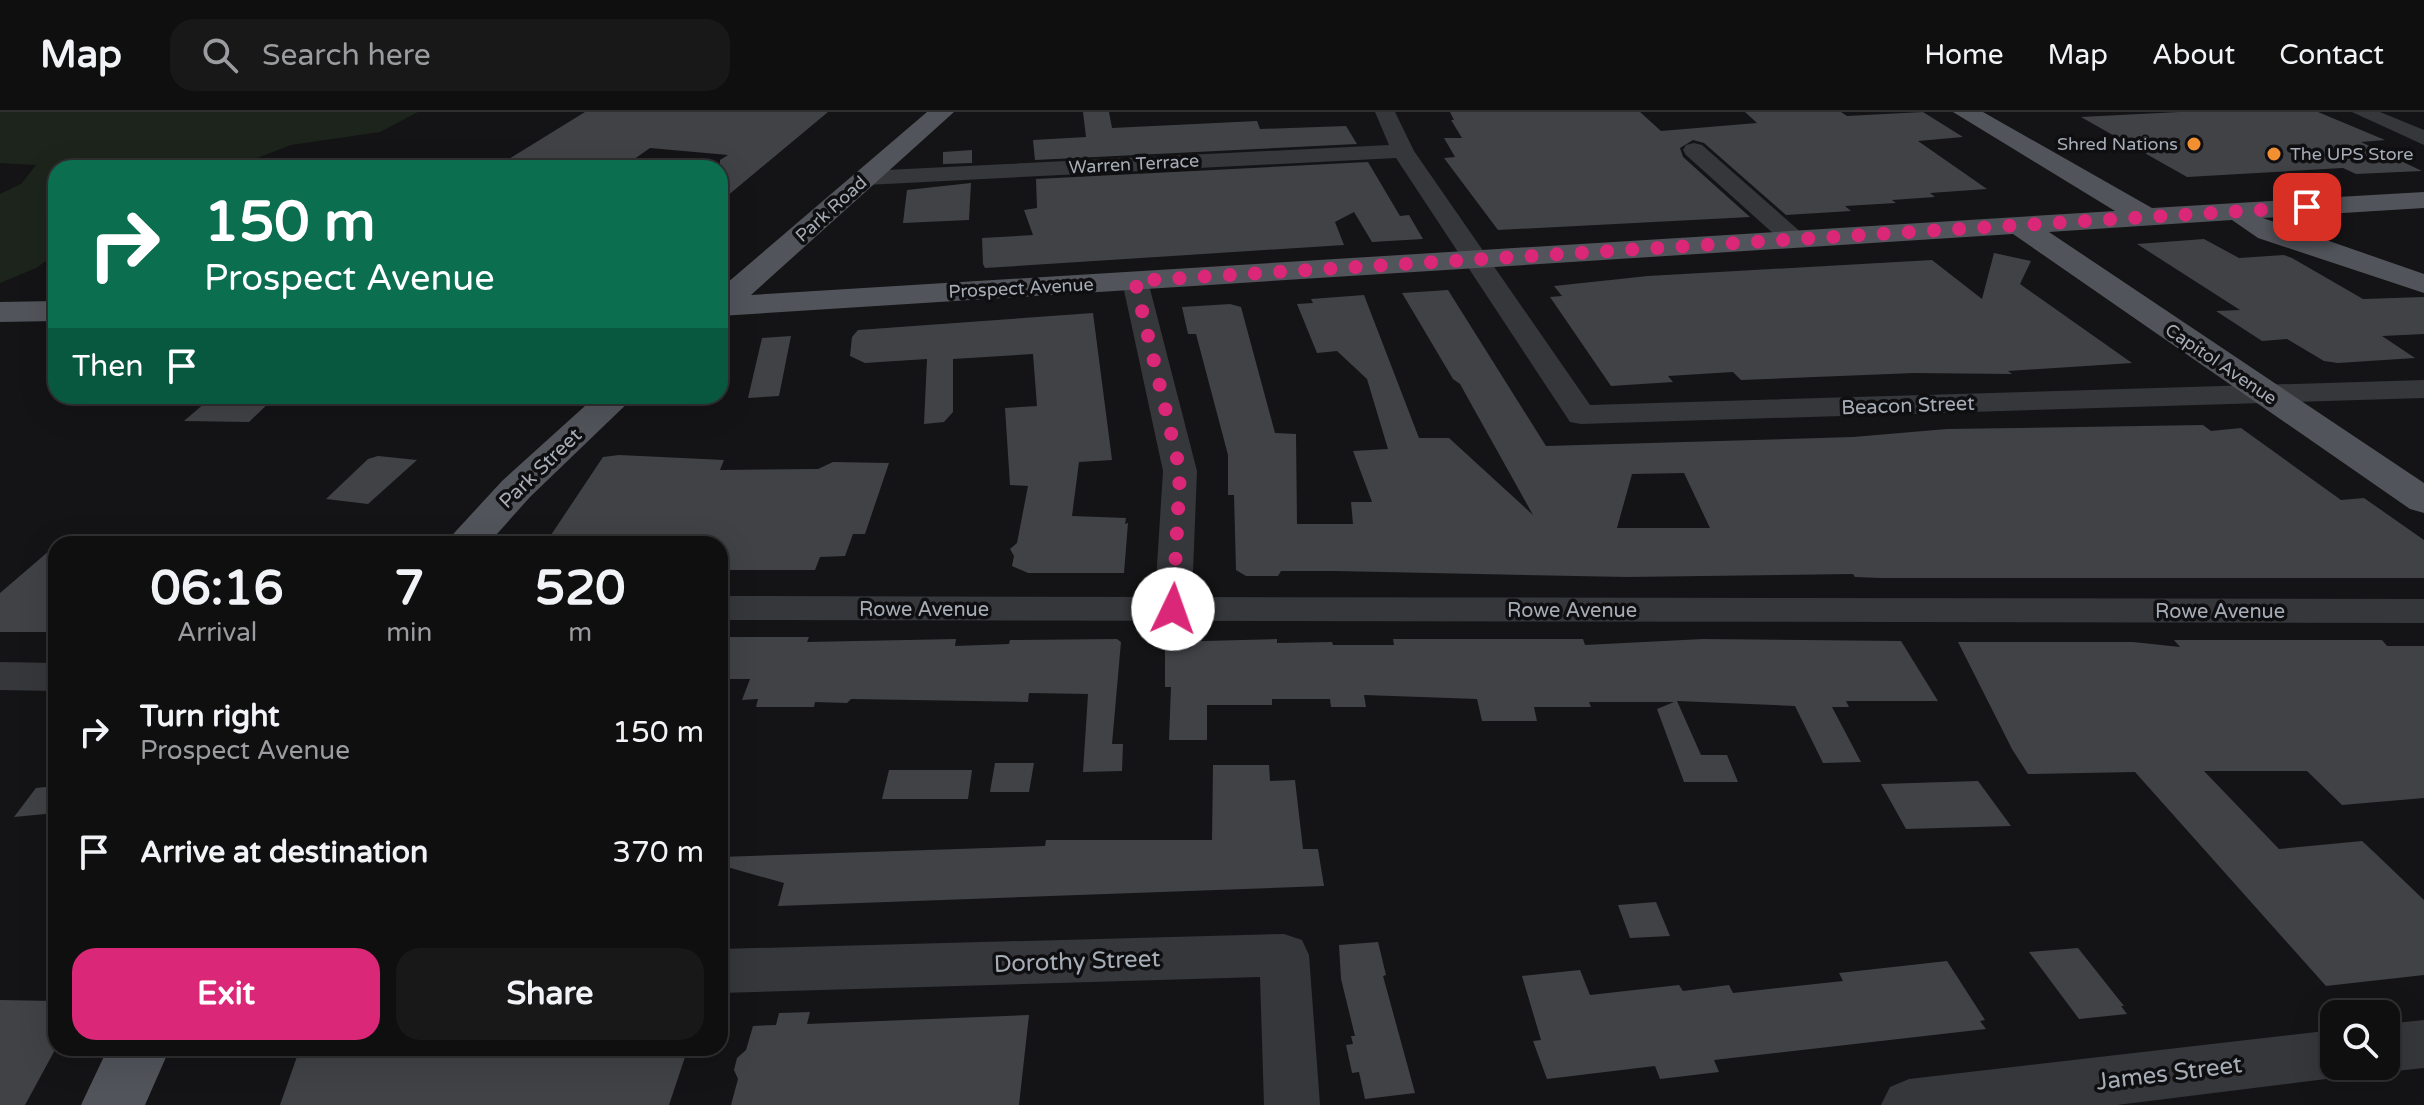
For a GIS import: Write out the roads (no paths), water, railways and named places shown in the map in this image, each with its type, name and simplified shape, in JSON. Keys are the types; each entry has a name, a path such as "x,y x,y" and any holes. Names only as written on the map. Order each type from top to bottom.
{"main road":[{"name":"Park Road","path":"728,298 942,112"},
{"path":"1965,112 2055,165 2088,180 2148,218"},
{"path":"2055,165 2078,197 2079,222"},
{"name":"Prospect Avenue","path":"728,305 2424,200"},
{"path":"2240,212 2282,221 2424,264"},
{"path":"2240,212 2250,223 2268,232 2424,284"},
{"name":"Capitol Avenue","path":"2019,225 2424,501"},
{"path":"0,312 48,311"},
{"name":"Park Street","path":"473,536 548,457 608,404"},
{"path":"113,1105 135,1056"}],"street":[{"path":"1385,112 1403,151 1474,260"},
{"path":"2362,112 2424,138"},
{"path":"1694,150 1795,240"},
{"name":"Warren Terrace","path":"866,178 1403,151"},
{"name":"Beacon Street","path":"1474,260 1581,415 2424,389"},
{"path":"1135,281 1180,471 1173,609"},
{"name":"Rowe Avenue","path":"728,608 2424,611"},
{"path":"0,676 48,677"},
{"name":"Dorothy Street","path":"728,971 1284,955 1292,1105"},
{"path":"2400,1047 2424,1044"},
{"name":"James Street","path":"1909,1105 2320,1056"}],"place":[{"name":"Shred Nations","path":"2194,144"},
{"name":"The UPS Store","path":"2274,154"}]}
